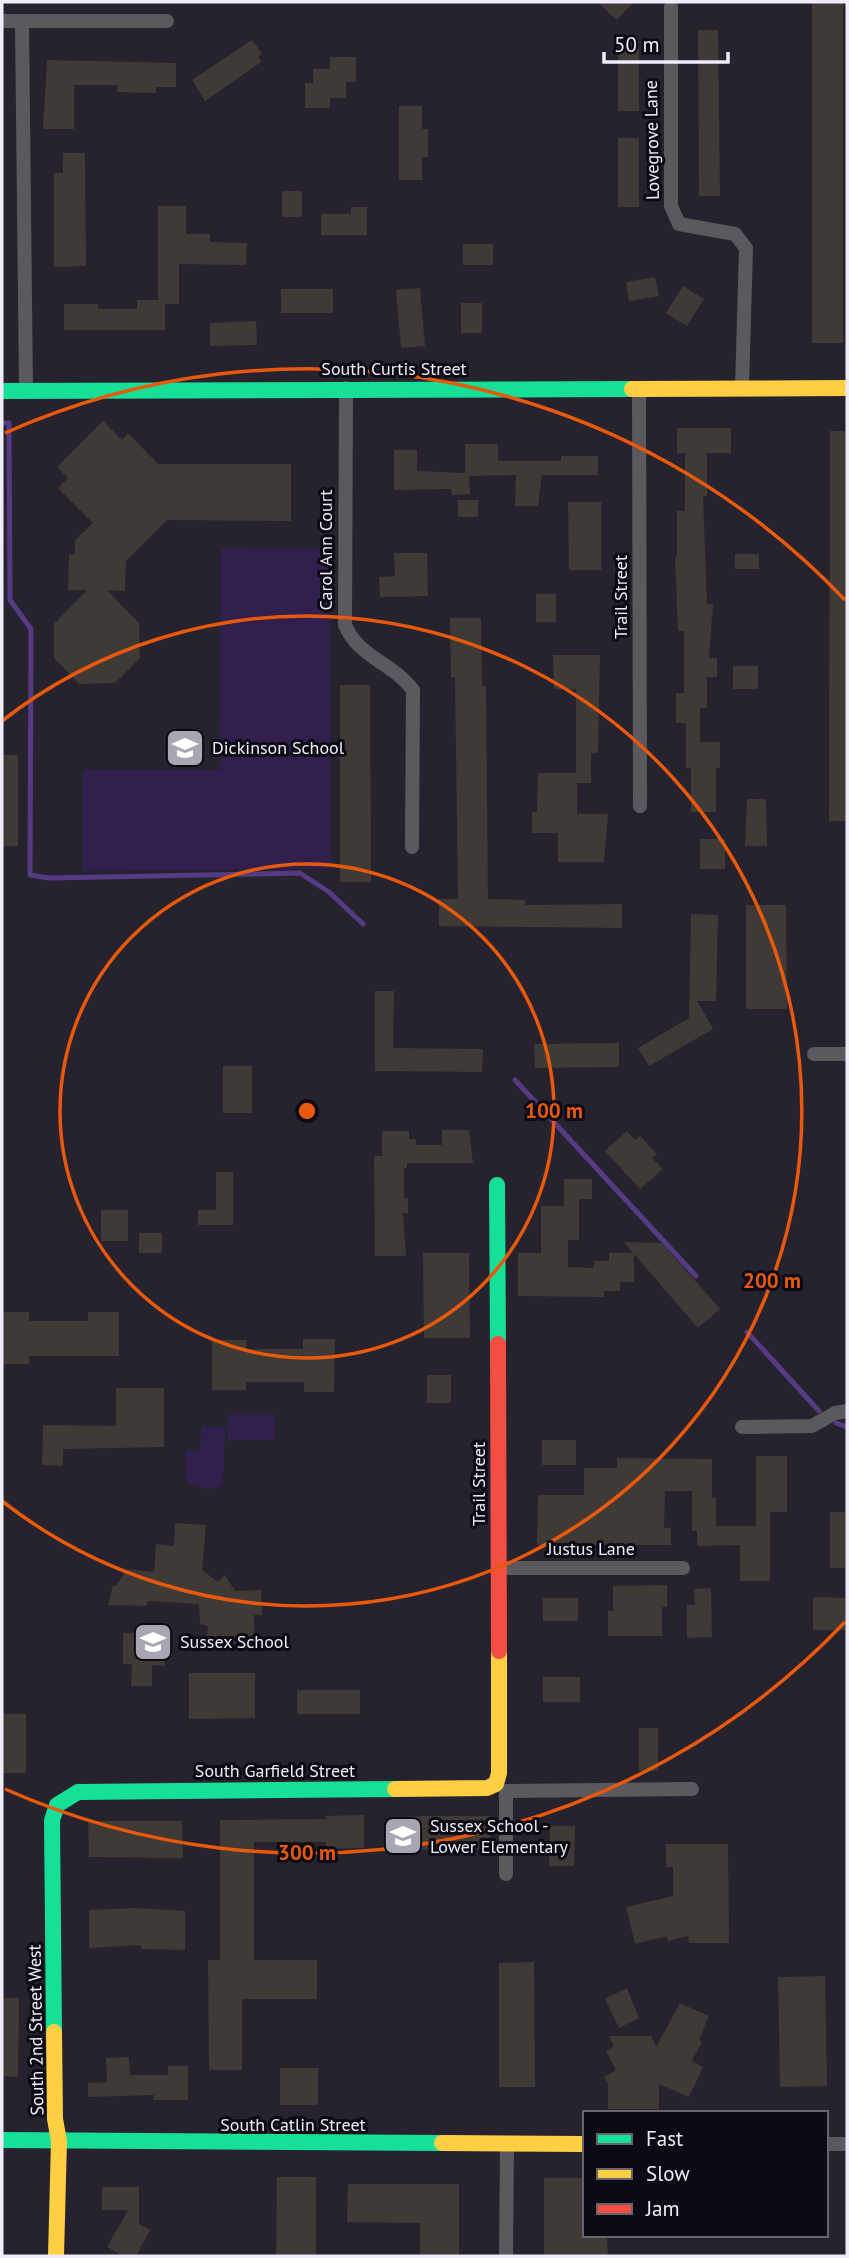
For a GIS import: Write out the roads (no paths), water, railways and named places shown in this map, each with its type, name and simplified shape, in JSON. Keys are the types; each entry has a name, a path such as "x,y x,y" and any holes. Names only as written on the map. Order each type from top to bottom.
{"street":[{"name":"Lovegrove Lane","path":"671,6 671,206 679,224 735,234 746,248 741,388"},
{"path":"2,21 166,20"},
{"path":"22,21 26,391"},
{"name":"Carol Ann Court","path":"346,388 345,625 352,643 403,676 413,690 412,847"},
{"name":"South Curtis Street","path":"2,391 847,388"},
{"name":"Trail Street","path":"639,389 640,806"},
{"path":"814,1054 847,1054"},
{"name":"Trail Street","path":"497,1185 501,1787"},
{"path":"742,1427 815,1426 835,1413 847,1411"},
{"name":"Justus Lane","path":"499,1568 683,1568"},
{"path":"501,1787 506,1874"},
{"name":"South Garfield Street","path":"57,1805 78,1792 501,1787 692,1789"},
{"name":"South 2nd Street West","path":"56,2256 59,2141 55,2119 52,1820 57,1805"},
{"name":"South Catlin Street","path":"2,2140 583,2144"},
{"path":"506,2256 507,2143"},
{"path":"828,2144 847,2144"}],"waterway":[{"path":"2,423 9,423 10,600 31,629 30,875 49,878 300,873 329,892 363,924"},
{"path":"515,1080 696,1276"},
{"path":"747,1332 819,1411"},
{"path":"836,1423 847,1427"}],"place":[{"name":"Dickinson School","path":"185,748"},
{"name":"Sussex School","path":"153,1642"},
{"name":"Sussex School - Lower Elementary","path":"403,1836"}]}
